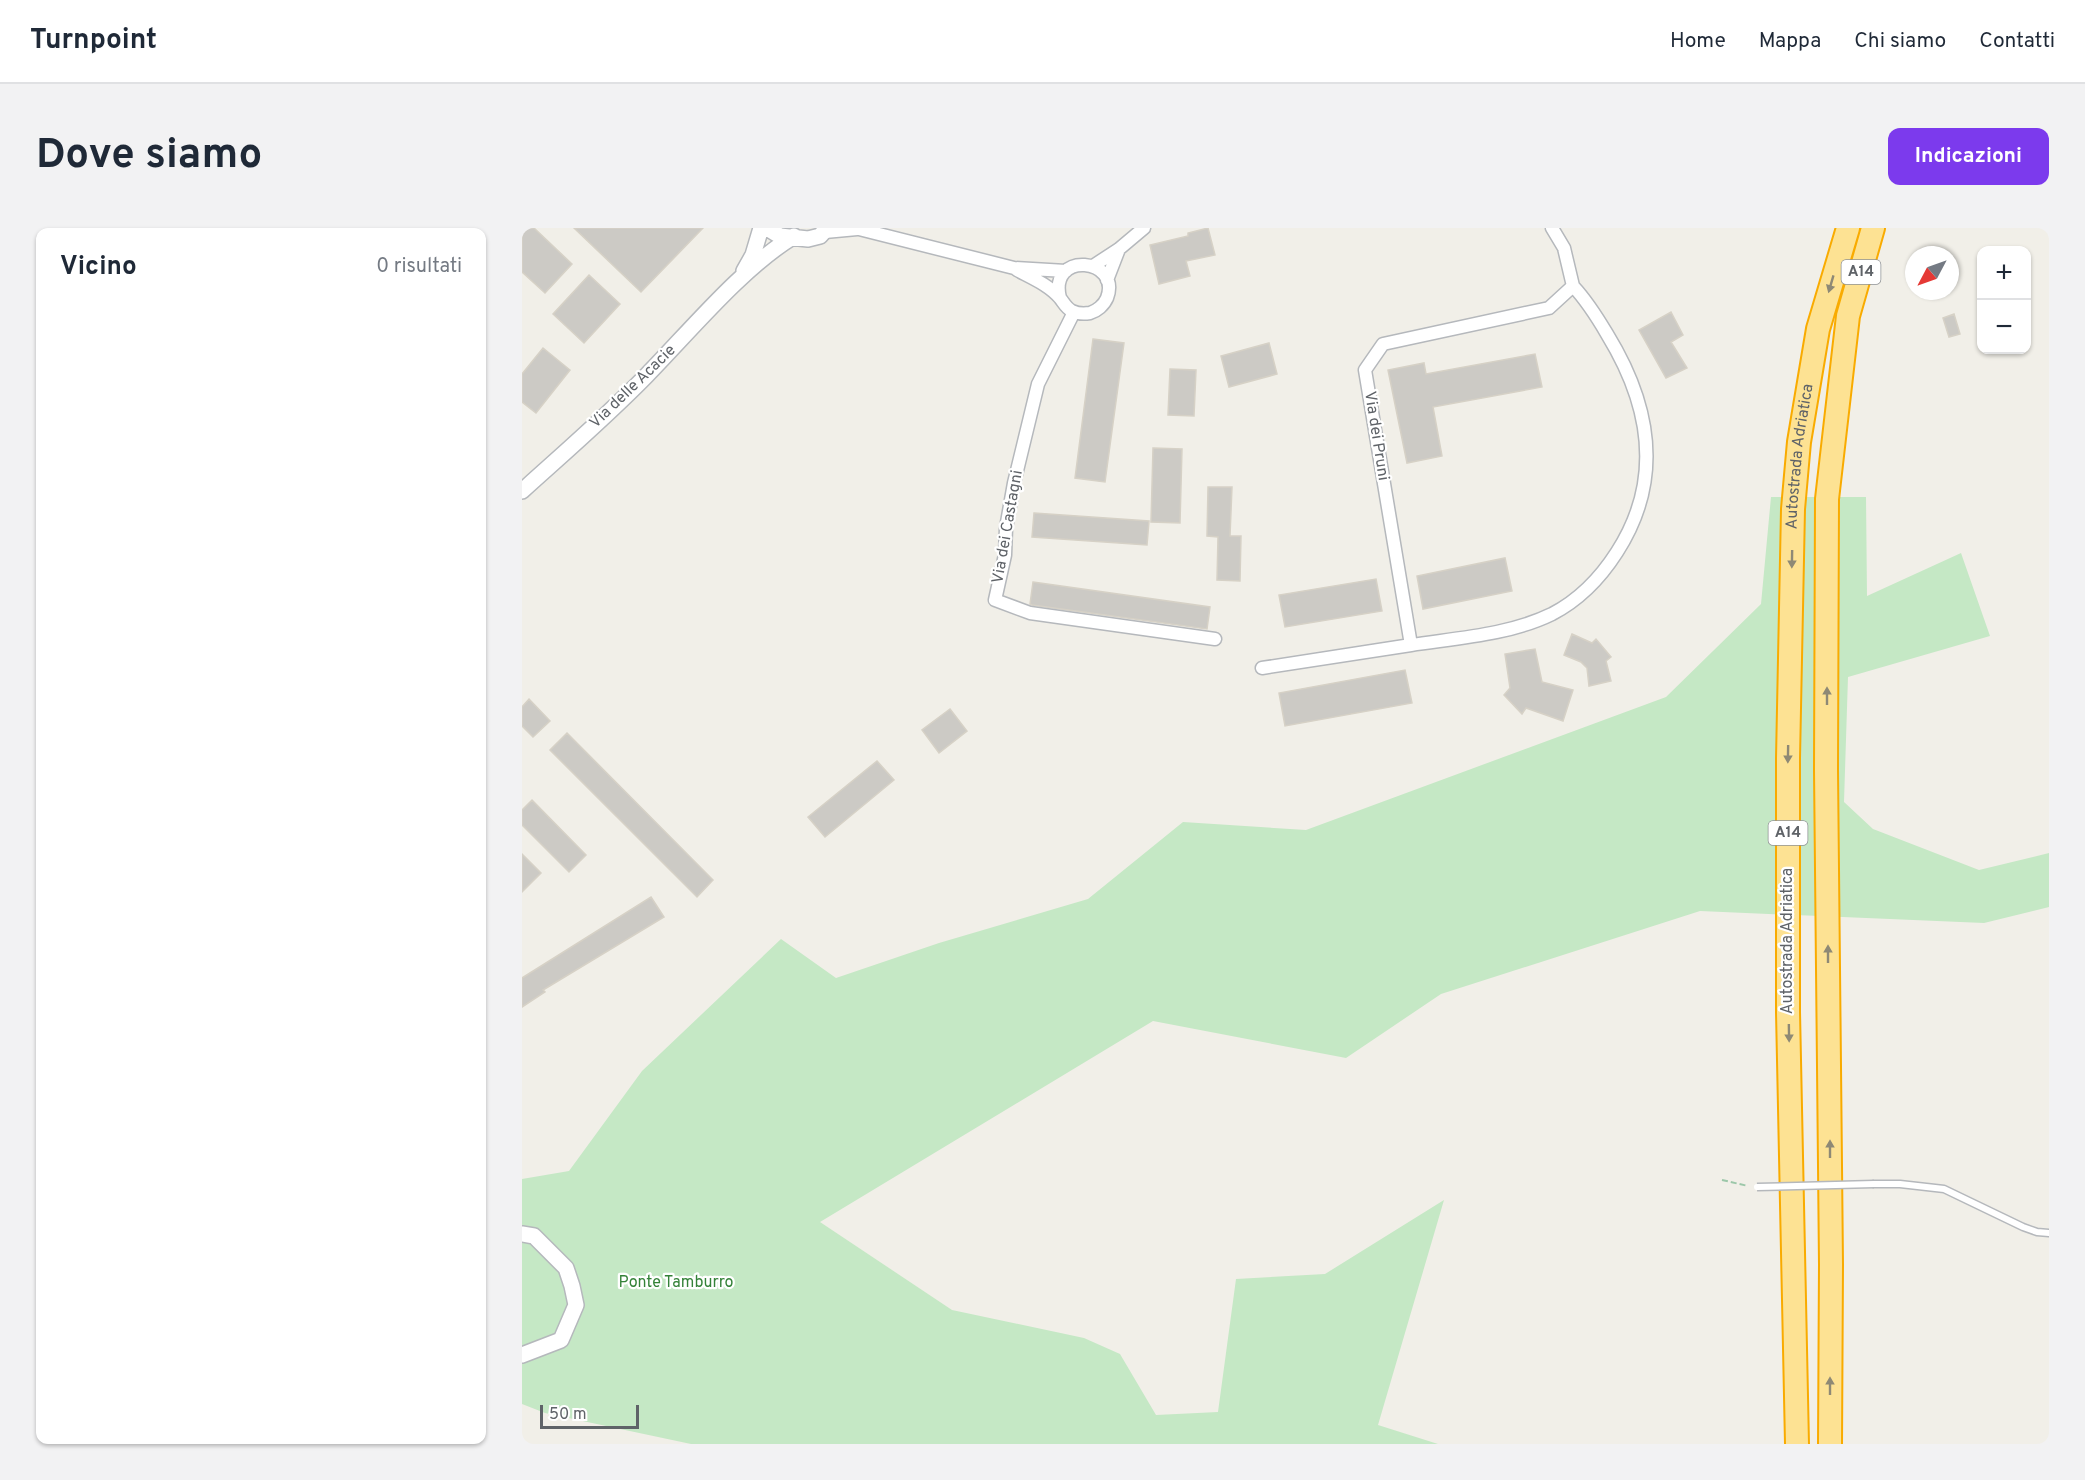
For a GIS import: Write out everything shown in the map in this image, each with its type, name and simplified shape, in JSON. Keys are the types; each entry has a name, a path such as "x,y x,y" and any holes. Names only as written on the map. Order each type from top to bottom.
{"highway":[{"name":"Autostrada Adriatica","path":"1797,1444 1788,1000 1788,758 1793,509 1799,442 1818,329 1848,228"},
{"name":"Autostrada Adriatica","path":"1830,1444 1831,1252 1826,770 1827,499 1848,316 1873,228"}],"street":[{"name":"Via delle Acacie","path":"740,279 753,255 761,228"},
{"path":"767,228 780,236 814,238 826,230 856,228 1014,268 1066,271 1079,264 1093,266 1101,271 1107,280"},
{"path":"1093,266 1119,249 1143,228"},
{"path":"1262,668 1497,631 1528,623 1576,599 1606,570 1625,540 1640,505 1647,465 1645,424 1634,388 1620,356 1588,303 1573,286 1564,248 1552,228"},
{"name":"Via delle Acacie","path":"522,491 622,401 740,279 780,244 794,236"},
{"path":"1014,268 1044,285 1074,312 1088,313 1101,307 1108,294 1107,280 1119,249"},
{"path":"1060,298 1059,284 1066,271"},
{"name":"Via dei Pruni","path":"1411,645 1365,370 1383,344 1549,308 1573,286"},
{"name":"Via dei Castagni","path":"1074,312 1038,384 1014,483 1006,528 1005,555 994,600 1030,613 1215,639"},
{"path":"522,1355 561,1340 576,1305 566,1268 528,1235"}],"lane":[{"path":"1757,1187 1900,1184 1944,1189 2023,1227 2049,1233"}],"path":[{"path":"1722,1180 1740,1186 1757,1187"}],"green space":[{"name":"Ponte Tamburro","path":"1771,497 1866,497 1867,596 1961,553 1990,636 1848,677 1844,802 1873,829 1979,870 2049,853 2049,907 1984,923 1700,911 1441,994 1346,1058 1153,1021 820,1222 952,1310 1084,1338 1120,1354 1156,1415 1218,1412 1236,1279 1325,1274 1444,1200 1378,1425 1438,1444 691,1444 545,1413 522,1404 522,1179 569,1171 642,1071 781,939 836,978 939,943 1088,899 1183,822 1306,830 1666,697 1761,604"}],"building":[{"path":"522,228 534,228 572,264 545,293 522,272"},
{"path":"574,228 703,228 641,292"},
{"path":"1208,228 1215,255 1186,261 1190,276 1159,284 1150,245 1188,236 1188,233"},
{"path":"589,275 620,304 584,343 553,314"},
{"path":"1671,312 1683,335 1671,342 1687,368 1666,378 1639,330"},
{"path":"1954,314 1960,334 1949,337 1943,318"},
{"path":"1093,339 1124,343 1105,482 1075,478"},
{"path":"1269,343 1277,374 1229,387 1221,356"},
{"path":"543,348 570,370 536,413 522,402 522,374"},
{"path":"1535,354 1542,387 1433,407 1442,456 1407,463 1388,370 1424,363 1426,374"},
{"path":"1170,369 1196,370 1194,416 1168,415"},
{"path":"1153,448 1182,449 1180,523 1151,522"},
{"path":"1208,487 1232,487 1230,536 1241,536 1240,581 1217,580 1218,537 1207,536"},
{"path":"1034,513 1149,521 1147,545 1032,537"},
{"path":"1505,558 1512,591 1423,609 1417,576"},
{"path":"1376,579 1382,611 1285,627 1279,595"},
{"path":"1033,582 1210,607 1207,629 1032,605 1030,604"},
{"path":"1572,634 1592,643 1596,639 1611,657 1606,661 1611,681 1589,686 1587,668 1581,662 1564,655"},
{"path":"1535,649 1542,682 1573,690 1563,721 1526,708 1522,714 1504,695 1510,688 1505,654"},
{"path":"1405,670 1412,703 1285,726 1279,693"},
{"path":"529,699 550,721 533,737 522,726 522,707"},
{"path":"950,709 967,731 939,753 922,730"},
{"path":"567,733 713,880 697,897 550,750"},
{"path":"877,761 894,780 825,837 808,817"},
{"path":"532,800 586,855 569,872 522,825 522,810"},
{"path":"522,854 541,873 522,892"},
{"path":"651,897 664,917 543,990 545,992 522,1007 522,978"}]}
